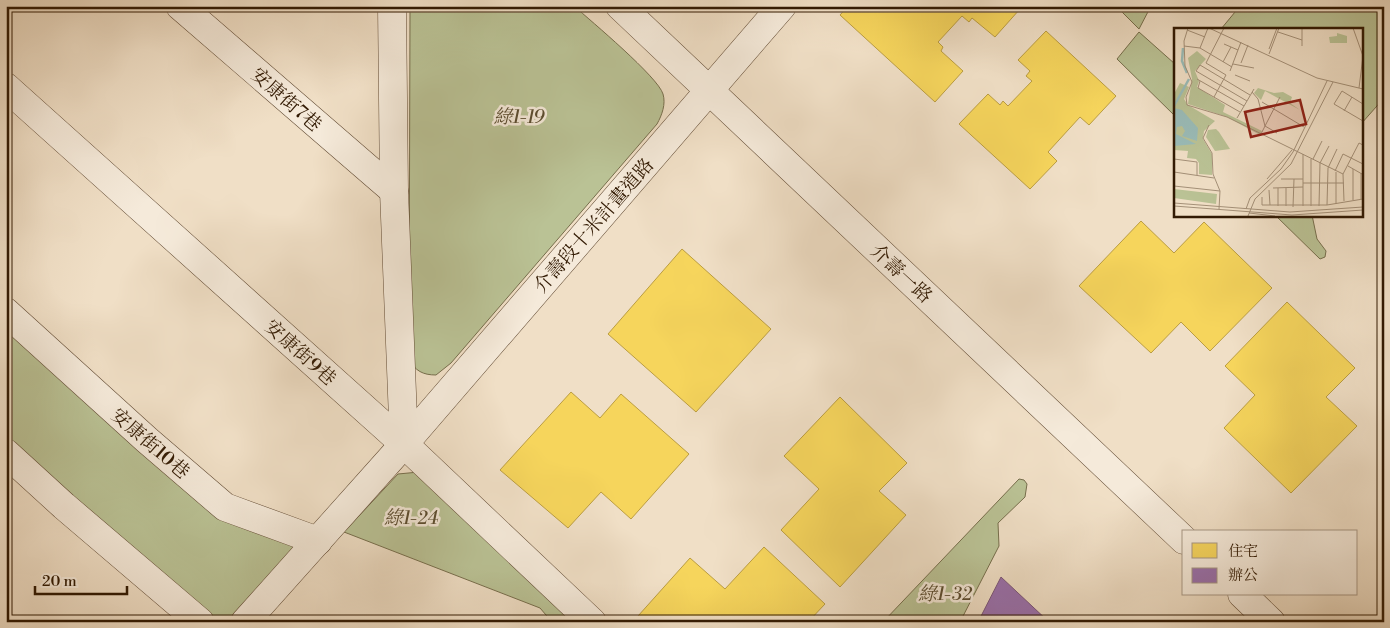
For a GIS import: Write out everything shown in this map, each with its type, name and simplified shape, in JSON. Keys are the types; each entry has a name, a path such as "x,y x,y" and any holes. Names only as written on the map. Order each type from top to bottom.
{"street":[{"name":"安康街7巷","path":"180,6 394,191"},
{"path":"392,6 394,191 404,444"},
{"name":"介壽一路","path":"620,6 1182,538"},
{"name":"介壽段十米計畫道路","path":"318,541 782,6"},
{"name":"安康街9巷","path":"6,87 404,444 592,622"},
{"name":"安康街10巷","path":"6,312 146,440 225,507 318,541"},
{"path":"6,453 64,506 200,622"},
{"path":"245,622 318,541"},
{"path":"1244,596 1271,622"}],"green space":[{"name":"綠1-19","path":"410,6 574,6 649,75 658,86 664,98 663,109 657,124 451,363 436,375 420,372 409,359"},
{"path":"1116,6 1151,6 1139,29"},
{"path":"1240,6 1384,6 1384,98 1362,123 1362,28 1222,28"},
{"path":"1139,32 1174,63 1174,115 1117,59"},
{"path":"1276,216 1312,216 1317,239 1326,251 1325,257 1320,259"},
{"path":"6,324 130,438 299,541 233,622 217,622 6,439"},
{"name":"綠1-24","path":"419,472 578,622 552,622 540,608 344,532 398,474"},
{"name":"綠1-32","path":"1019,479 1024,480 1027,484 1025,497 998,523 999,546 960,622 883,622"}],"building: 住宅":[{"path":"848,6 1017,6 1020,9 995,37 972,18 969,22 962,16 938,42 943,47 941,51 963,71 935,102 840,15"},
{"path":"1046,31 1116,96 1089,125 1080,117 1048,152 1057,161 1030,189 959,124 988,94 1000,105 1003,101 1008,106 1032,81 1026,76 1030,71 1018,60"},
{"path":"1141,221 1174,253 1204,222 1272,288 1210,351 1181,322 1151,353 1079,286"},
{"path":"682,249 771,329 696,412 608,334"},
{"path":"1287,302 1355,368 1326,397 1357,426 1291,493 1224,428 1255,395 1225,366"},
{"path":"571,392 600,418 621,394 689,454 631,519 601,492 568,528 500,470"},
{"path":"840,397 907,463 879,491 906,515 840,587 781,530 819,489 784,456"},
{"path":"764,547 825,604 808,622 644,622 638,616 690,558 725,589"}],"building: 辦公":[{"path":"1001,577 1049,622 978,622"}]}
